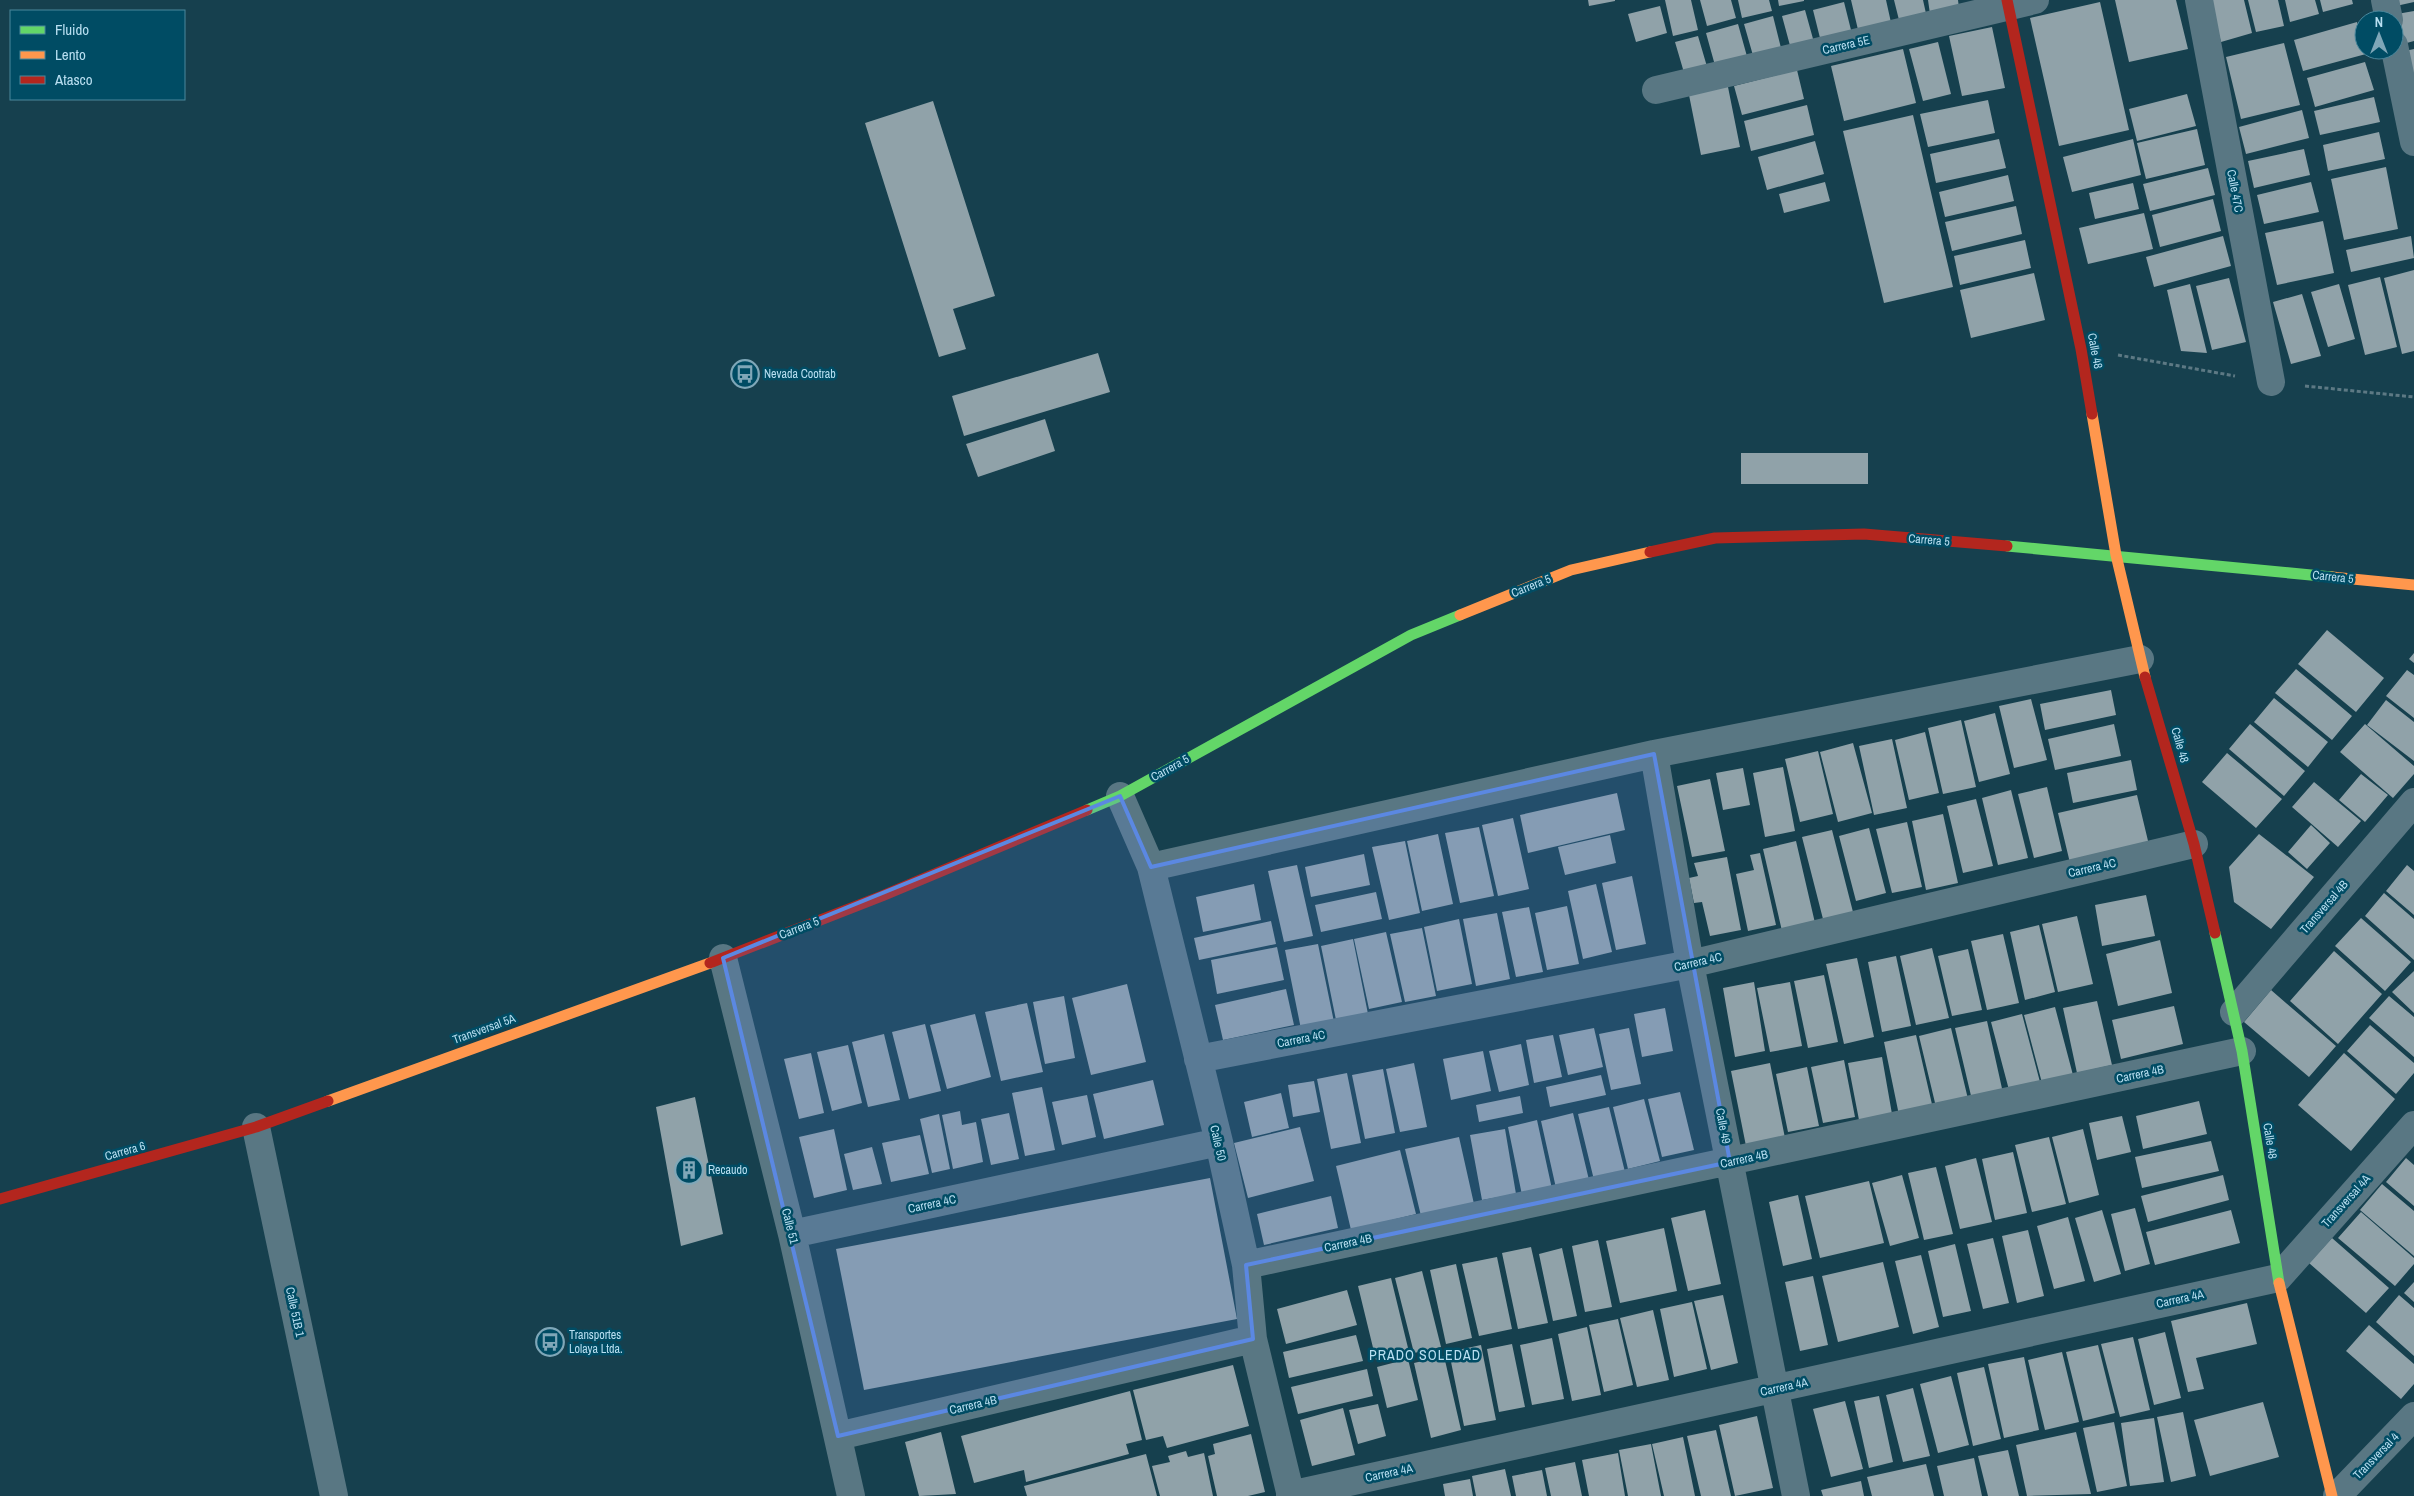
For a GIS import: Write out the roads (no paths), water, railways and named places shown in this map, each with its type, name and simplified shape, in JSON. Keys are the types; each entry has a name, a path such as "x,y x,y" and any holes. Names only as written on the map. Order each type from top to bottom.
{"main road":[{"name":"Calle 48","path":"2008,3 2081,349 2116,555 2140,659 2194,844 2234,1012 2278,1278 2332,1496"},
{"name":"Carrera 5","path":"723,958 882,896 1120,796 1410,635 1571,570 1715,538 1864,534 2116,555 2414,585"},
{"name":"Transversal 5A","path":"256,1127 723,958"},
{"name":"Carrera 6","path":"0,1199 66,1182 256,1127"}],"street":[{"name":"Carrera 5E","path":"1656,90 2008,3 2035,0"},
{"name":"Calle 47C","path":"2199,0 2271,382"},
{"path":"2397,60 2414,142"},
{"path":"1151,867 1654,754 2140,659"},
{"name":"Calle 49","path":"1654,754 1690,964 1796,1496"},
{"name":"Calle 50","path":"1120,796 1151,867 1219,1142 1246,1265 1253,1339 1290,1495"},
{"name":"Transversal 4B","path":"2234,1012 2414,802"},
{"name":"Carrera 4C","path":"1198,1059 1690,964 2194,844"},
{"name":"Calle 51","path":"723,958 792,1234 851,1496"},
{"name":"Carrera 4B","path":"1246,1265 2242,1052"},
{"name":"Transversal 4A","path":"2278,1278 2414,1125"},
{"name":"Calle 51B 1","path":"256,1127 334,1496"},
{"name":"Carrera 4C","path":"792,1234 1219,1142"},
{"name":"Carrera 4A","path":"1290,1495 2278,1278"},
{"name":"Carrera 4B","path":"838,1436 1253,1339"},
{"name":"Transversal 4","path":"2337,1496 2414,1416"}],"place":[{"name":"Nevada Cootrab","path":"745,374"},
{"name":"Recaudo","path":"689,1170"},
{"name":"Transportes Lolaya Ltda.","path":"550,1342"}],"district":[{"name":"PRADO SOLEDAD","path":"1425,1355"}]}
